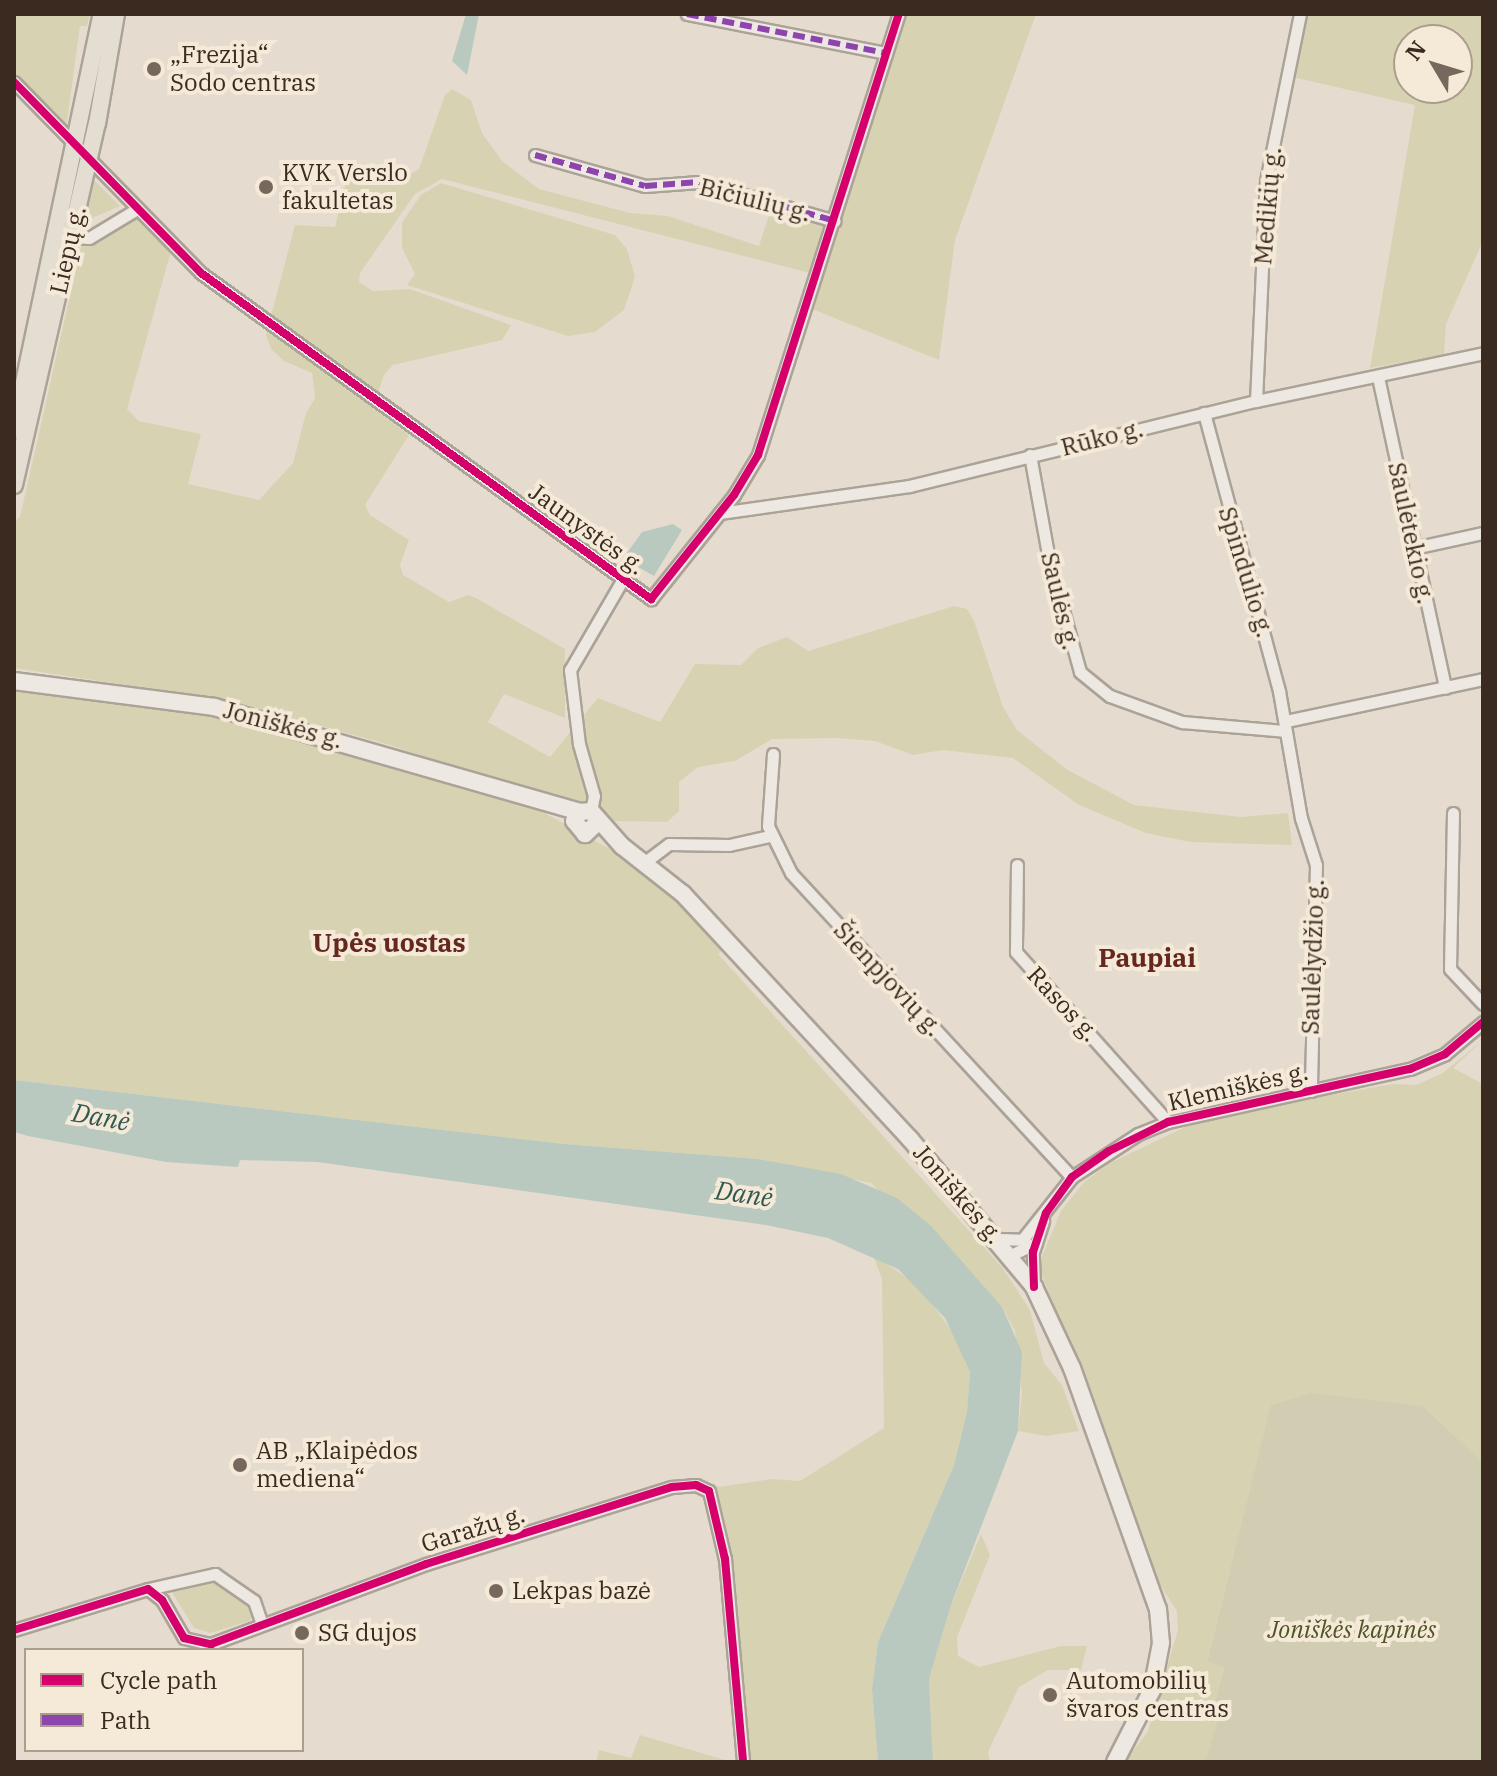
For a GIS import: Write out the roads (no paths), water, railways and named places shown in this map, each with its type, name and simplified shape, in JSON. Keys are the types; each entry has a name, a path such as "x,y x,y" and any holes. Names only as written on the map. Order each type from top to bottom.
{"main road":[{"name":"Liepų g.","path":"14,430 102,14"},
{"name":"Liepų g.","path":"14,485 89,160 116,14"},
{"name":"Joniškės g.","path":"14,681 227,710 545,803 586,820 683,894 820,1039 999,1239 1034,1287 1072,1368 1158,1609 1161,1643 1155,1678 1144,1715 1115,1762"}],"street":[{"path":"687,14 886,53"},
{"name":"Jaunystės g.","path":"14,82 201,273 651,599 658,597 758,455 899,14"},
{"name":"Medikių g.","path":"1256,401 1266,181 1300,14"},
{"name":"Bičiulių g.","path":"535,155 645,186 699,182 835,221"},
{"path":"72,237 89,238 137,209"},
{"name":"Rūko g.","path":"720,513 909,486 1204,413 1483,353"},
{"name":"Saulėtekio g.","path":"1378,377 1445,688"},
{"name":"Spindulio g.","path":"1204,413 1285,726"},
{"name":"Saulės g.","path":"1030,455 1073,659 1089,681 1110,696 1182,722 1285,726 1483,679"},
{"path":"1414,548 1483,533"},
{"path":"586,820 594,796 579,744 570,670 623,579"},
{"name":"Saulėlydžio g.","path":"1285,726 1318,885 1311,1091"},
{"path":"645,862 669,844 729,845 770,836 773,754"},
{"path":"1453,813 1450,969 1483,1004"},
{"name":"Šienpjovių g.","path":"770,836 809,894 1072,1177"},
{"name":"Rasos g.","path":"1017,865 1016,952 1168,1122"},
{"name":"Klemiškės g.","path":"1011,1255 1072,1177 1109,1151 1168,1122 1428,1063 1483,1022"},
{"name":"Klemiškės g.","path":"1034,1287 1036,1243 1046,1213"},
{"path":"999,1239 1022,1240"},
{"path":"1011,1255 1036,1243"},
{"name":"Garažų g.","path":"148,1589 162,1600 184,1638 196,1644 211,1644 426,1564 672,1487 696,1485 709,1491 725,1559 743,1762"},
{"path":"14,1630 148,1589 215,1574 254,1601 262,1624"}],"water":[{"path":"466,14 479,14 467,75 452,61"},
{"path":"673,524 682,530 654,576 629,562 627,553 642,532"},
{"name":"Danė","path":"14,1080 564,1144 758,1159 841,1174 897,1198 931,1226 1002,1307 1022,1352 1018,1431 951,1605 929,1679 933,1762 878,1762 872,1689 878,1642 954,1465 967,1412 970,1372 945,1318 898,1269 828,1238 766,1225 317,1162 240,1160 238,1167 166,1162 28,1136 14,1132"}],"place":[{"name":"„Frezija“ Sodo centras","path":"154,69"},
{"name":"KVK Verslo fakultetas","path":"266,187"},
{"name":"AB „Klaipėdos mediena“","path":"240,1465"},
{"name":"Lekpas bazė","path":"496,1591"},
{"name":"SG dujos","path":"302,1633"},
{"name":"Automobilių švaros centras","path":"1050,1695"}],"district":[{"name":"Upės uostas","path":"389,943"},
{"name":"Paupiai","path":"1147,958"}],"park label":[{"name":"Joniškės kapinės","path":"1352,1630"}]}
